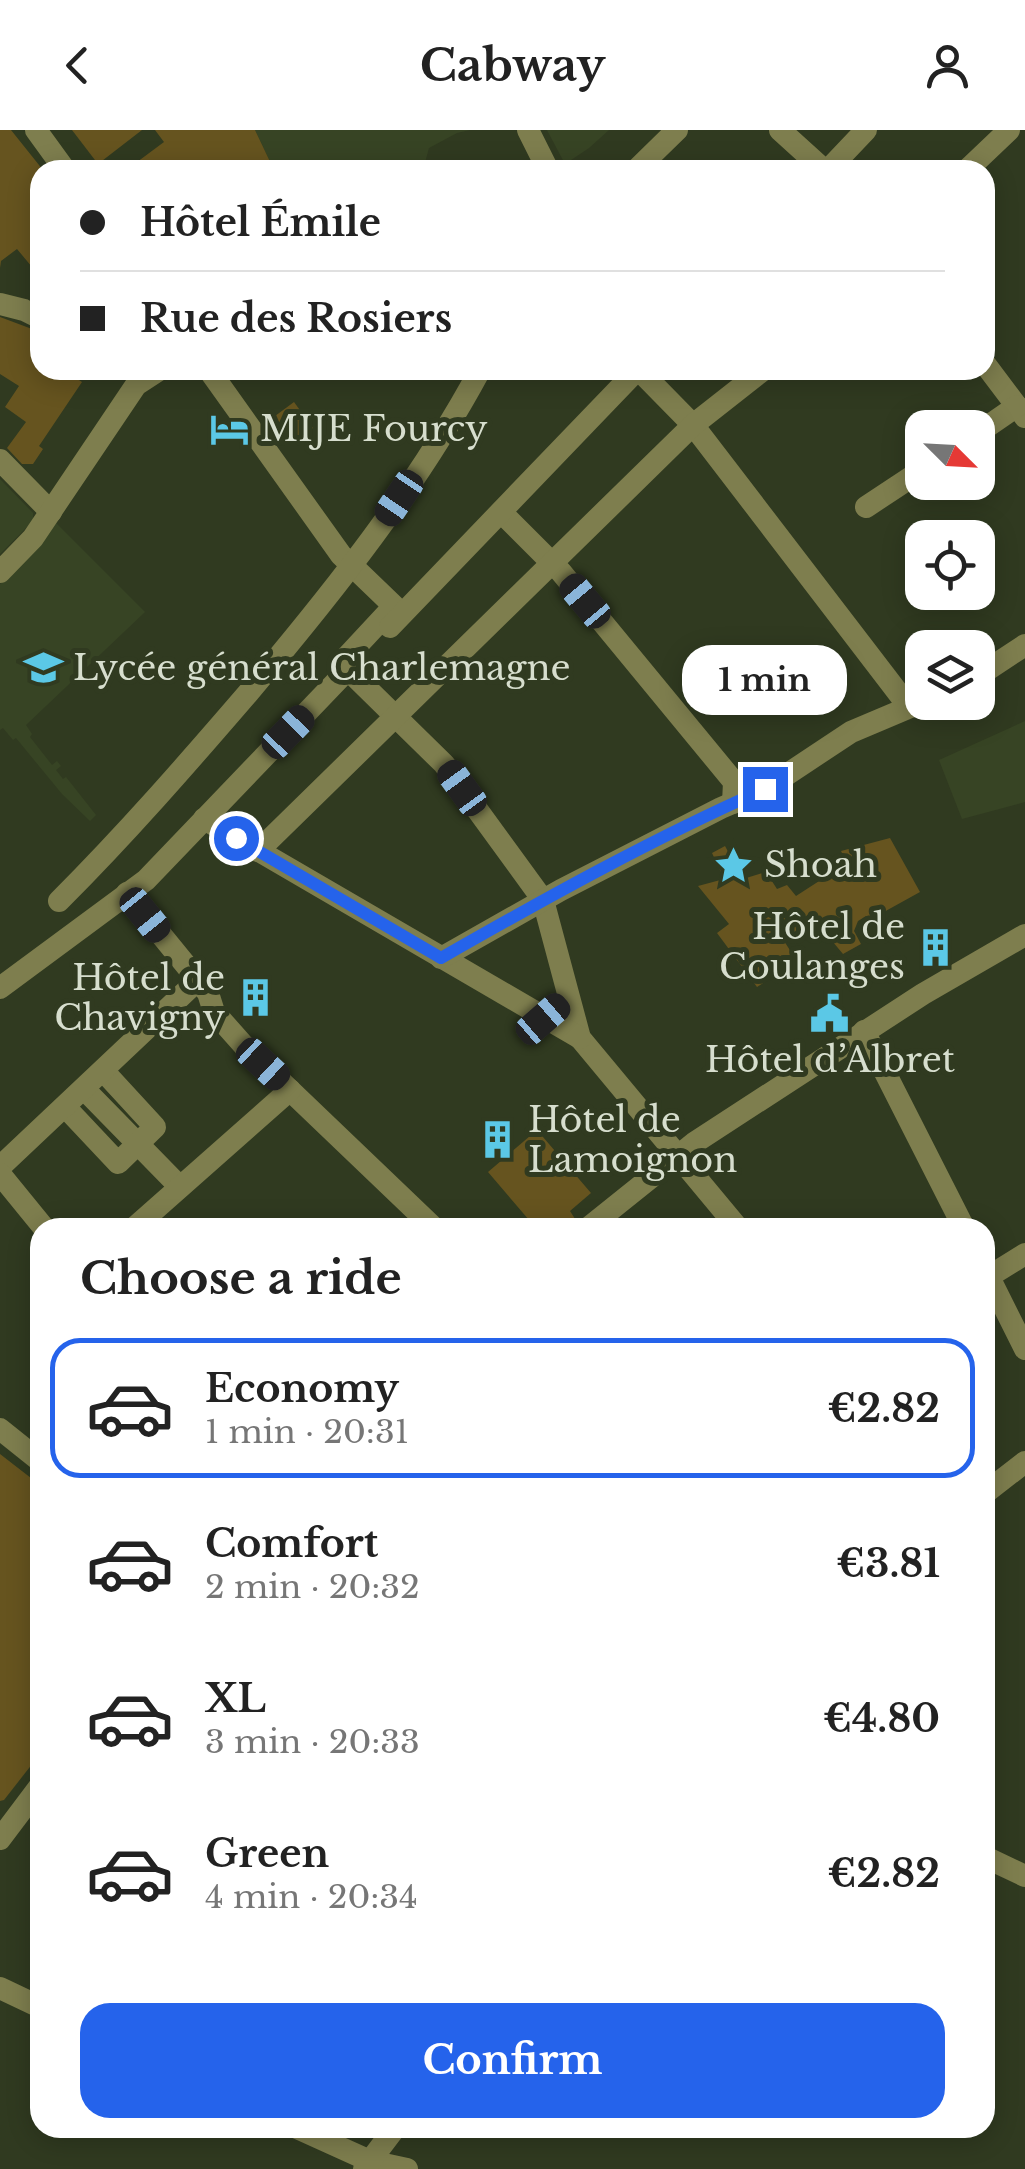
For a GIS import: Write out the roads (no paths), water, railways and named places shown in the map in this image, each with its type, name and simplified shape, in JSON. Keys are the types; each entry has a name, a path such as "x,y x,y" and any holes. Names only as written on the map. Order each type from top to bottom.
{"street":[{"path":"36,130 58,160"},
{"path":"528,130 543,160"},
{"path":"646,160 676,130"},
{"path":"780,130 814,160"},
{"path":"832,160 866,130"},
{"path":"977,160 1008,130"},
{"path":"0,304 30,313"},
{"path":"995,377 1021,411 995,424"},
{"path":"0,572 33,538 51,512 130,380"},
{"path":"215,380 352,568 394,606 345,666"},
{"path":"59,901 172,783 352,568 456,414 475,380"},
{"path":"0,988 146,880 345,666 628,380"},
{"path":"648,380 694,425 905,690"},
{"path":"258,851 694,425 750,380"},
{"path":"0,460 51,512"},
{"path":"866,507 905,481"},
{"path":"501,512 552,563 734,782 733,803"},
{"path":"995,665 1025,645"},
{"path":"345,666 444,764 543,900 580,1038"},
{"path":"441,958 543,900 765,789 850,732 905,709"},
{"path":"204,819 580,1038 730,1218"},
{"path":"126,893 198,980 220,1019 424,1218"},
{"path":"600,1218 676,1155 864,1032 1025,936"},
{"path":"36,1218 0,1171 198,980"},
{"path":"543,1019 569,997"},
{"path":"864,1032 959,1218"},
{"path":"70,1112 118,1163 142,1148 155,1127 109,1077"},
{"path":"145,1218 290,1090"},
{"path":"90,1094 180,1187"},
{"path":"995,1269 1025,1254"},
{"path":"995,1289 1025,1350"},
{"path":"0,1430 30,1453"},
{"path":"995,1485 1025,1462"},
{"path":"1,1836 30,1799"},
{"path":"995,1861 1025,1876"},
{"path":"0,1988 30,2002"},
{"path":"316,2138 367,2165 407,2169"},
{"path":"367,2165 388,2138"}],"place":[{"name":"MIJE Fourcy","path":"230,429"},
{"name":"Lycée général Charlemagne","path":"43,668"},
{"name":"Shoah","path":"734,865"},
{"name":"Hôtel de Coulanges","path":"935,947"},
{"name":"Hôtel de Chavigny","path":"255,998"},
{"name":"Hôtel d’Albret","path":"830,1013"},
{"name":"Hôtel de Lamoignon","path":"498,1140"}]}
